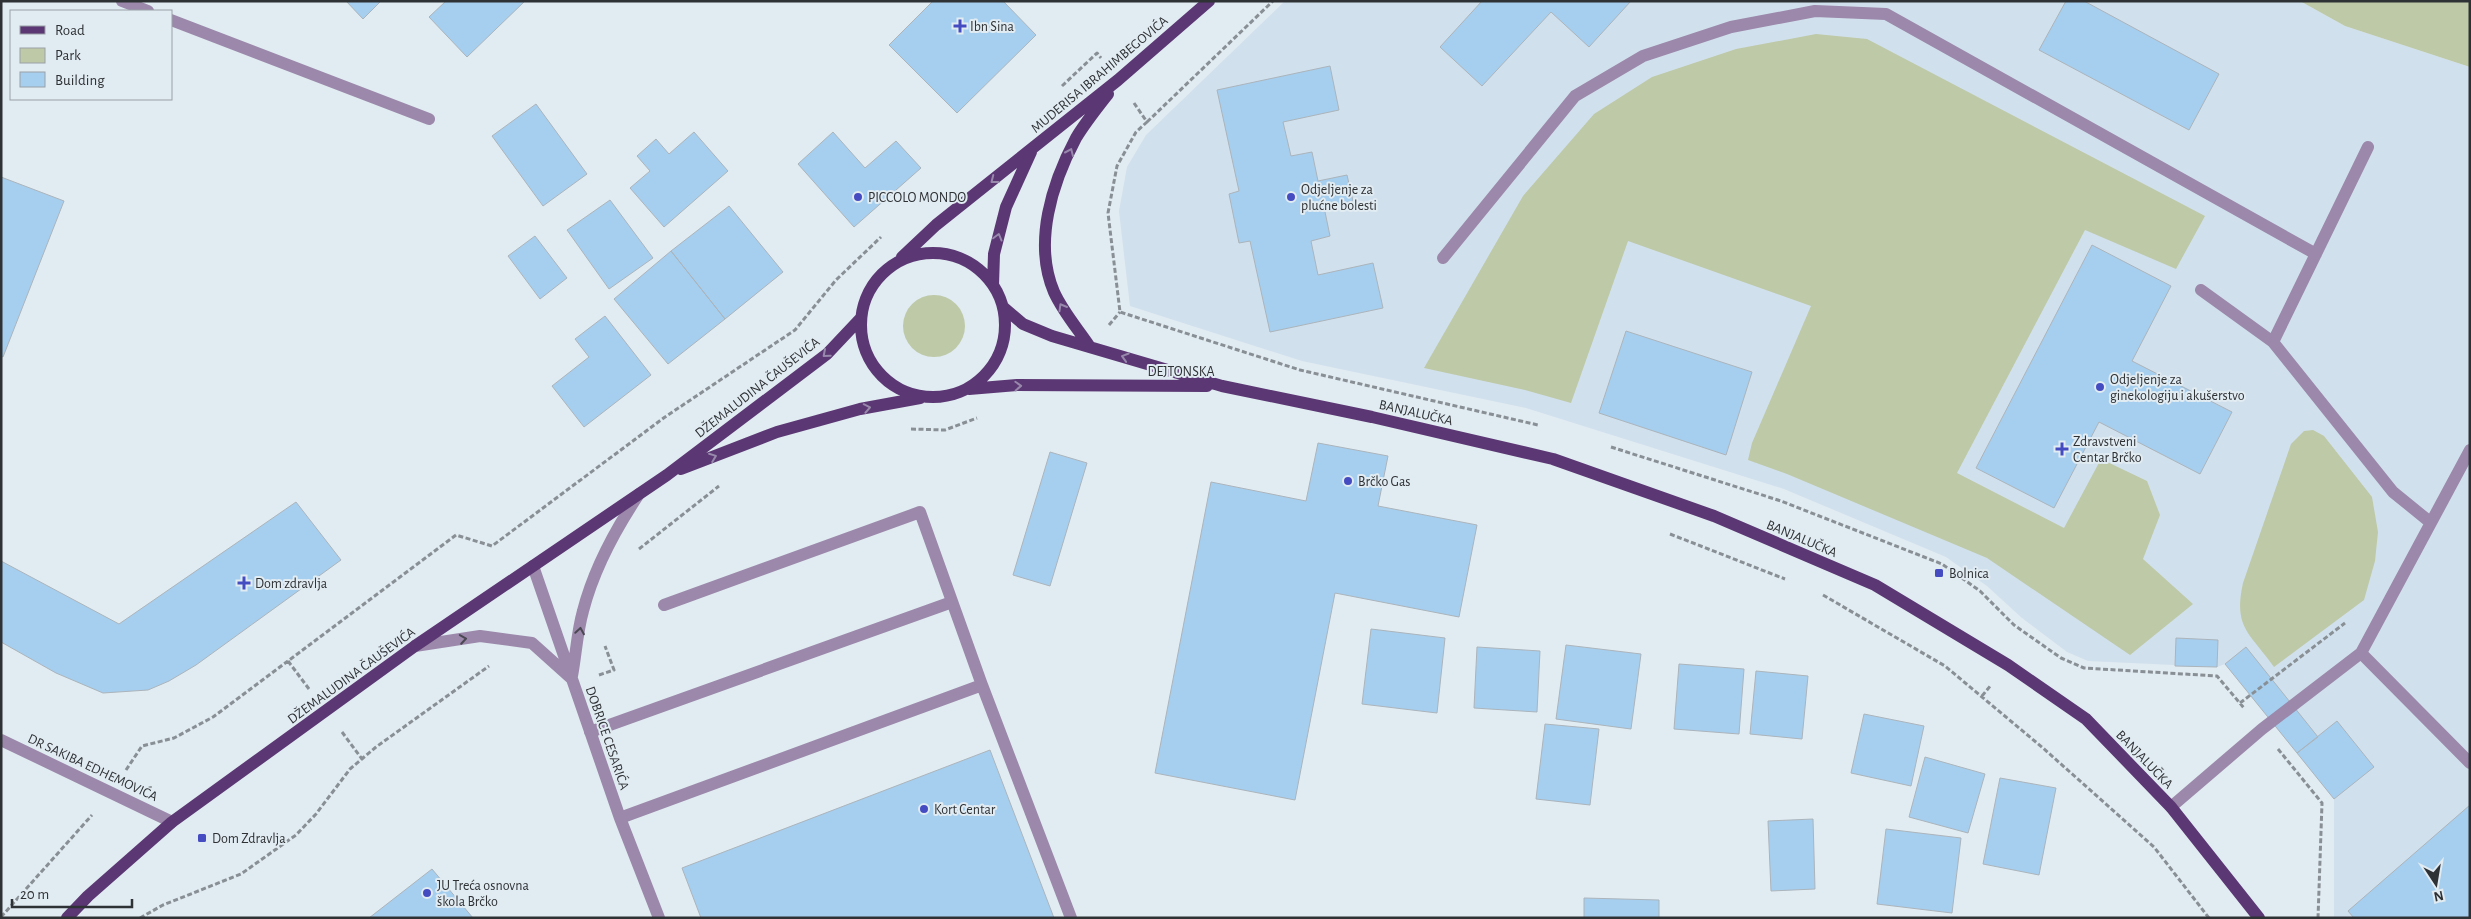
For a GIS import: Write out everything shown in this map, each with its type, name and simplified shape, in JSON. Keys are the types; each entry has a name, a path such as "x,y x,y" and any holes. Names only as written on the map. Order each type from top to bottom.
{"main road":[{"name":"MUDERISA IBRAHIMBEGOVIĆA","path":"896,263 936,225 1118,80 1209,1"},
{"path":"1090,347 1067,315 1055,293 1047,272 1045,236 1048,213 1059,176 1077,137 1118,80"},
{"name":"MUDERISA IBRAHIMBEGOVIĆA","path":"993,285 994,254 1006,207 1032,149"},
{"path":"935,252 956,257 977,267 993,285 1003,307 1006,330 1000,353 988,373 969,389 947,397 923,398 901,391 883,378 874,367 861,341 860,319 865,298 876,279 896,263 913,256 935,252"},
{"name":"DEJTONSKA","path":"1003,307 1023,324 1052,336 1222,386"},
{"name":"DŽEMALUDINA ČAUŠEVIĆA","path":"67,918 88,896 172,822 415,646 667,475 827,354 860,319"},
{"name":"DEJTONSKA","path":"969,389 1017,386 1222,386"},
{"name":"BANJALUČKA","path":"1222,386 1372,417 1553,459 1714,516 1875,585 2008,665 2086,719 2171,807 2260,918"},
{"name":"DŽEMALUDINA ČAUŠEVIĆA","path":"667,475 777,432 860,409 923,398"}],"street":[{"path":"122,1 145,10"},
{"path":"1443,258 1575,96 1643,56 1731,26 1815,11 1886,14 2316,254"},
{"path":"172,20 429,119"},
{"path":"2273,342 2368,147"},
{"path":"2201,290 2273,342 2393,492 2430,522"},
{"path":"2171,807 2262,730 2361,653 2470,450"},
{"path":"572,682 583,612 596,572 614,532 639,494"},
{"path":"664,605 920,512 982,685 1071,918"},
{"name":"DOBRICE CESARIĆA","path":"533,566 620,818 659,918"},
{"path":"590,732 952,602"},
{"path":"415,646 480,636 532,643 572,682"},
{"path":"2361,653 2470,763"},
{"path":"620,818 982,685"},
{"name":"DR SAKIBA EDHEMOVIĆA","path":"1,740 172,822"}],"path":[{"path":"1090,347 1120,312 1108,213 1117,166 1136,132 1273,1"},
{"path":"1058,90 1097,53 1147,122"},
{"path":"362,759 288,662 456,535 492,546 664,417 795,330 836,280 882,236"},
{"path":"1120,312 1300,370 1510,417 1547,428"},
{"path":"903,429 945,430 985,414"},
{"path":"1604,445 1781,501 1942,564 1980,591 2014,625 2061,658 2084,668 2217,676 2322,803 2318,918"},
{"path":"637,551 701,498 724,482"},
{"path":"1670,534 1790,581"},
{"path":"1817,592 1945,666 2009,719 2154,847 2209,918"},
{"path":"2240,703 2351,618"},
{"path":"572,682 614,670 604,643"},
{"path":"140,918 163,905 241,874 296,836 316,814 350,769 481,670 496,663"}],"shaded area":[{"name":"Zdravstveni Centar Brčko","path":"1285,1 2300,1 2345,26 2470,67 2470,918 2334,918 2334,799 2225,664 2217,667 2088,661 2067,652 2022,618 1987,586 1946,557 1784,489 1526,408 1302,361 1130,306 1119,211 1127,167 1146,135"}],"green space":[{"path":"2300,1 2470,1 2470,67 2345,26"},
{"path":"1816,34 1867,39 2205,216 2176,269 2085,230 1957,473 2064,528 2101,459 2147,481 2160,515 2143,559 2193,604 2130,655 1987,558 1787,474 1748,460 1752,443 1811,306 1628,241 1571,403 1525,390 1424,368 1523,196 1594,114 1652,77 1736,49"},
{"path":"934,295 951,300 956,304 960,309 965,326 960,343 956,348 951,352 934,357 917,352 912,348 908,343 903,326 908,309 912,304 917,300"},
{"path":"2313,430 2324,436 2372,497 2378,532 2375,561 2364,600 2274,667 2246,629 2240,610 2240,598 2243,583 2291,444 2304,431"}],"building":[{"path":"346,1 381,1 363,19"},
{"path":"446,1 525,1 467,57 429,17"},
{"path":"933,1 1003,1 1036,35 957,113 889,45"},
{"path":"1482,1 1631,1 1589,47 1551,12 1482,86 1440,47"},
{"path":"2066,1 2084,1 2219,74 2189,130 2039,50"},
{"name":"Odjeljenje za plućne bolesti","path":"1330,66 1339,110 1283,122 1291,156 1312,152 1318,181 1347,175 1353,201 1324,207 1330,236 1311,241 1318,275 1373,263 1383,308 1270,332 1250,241 1239,243 1229,194 1239,191 1217,90"},
{"path":"536,104 587,174 543,206 492,136"},
{"path":"694,132 728,171 664,227 630,188 650,171 637,156 656,139 669,154"},
{"name":"PICCOLO MONDO","path":"833,132 865,168 896,141 921,168 854,227 798,164"},
{"path":"1,177 64,201 3,357 1,356"},
{"path":"610,200 653,258 609,289 567,230"},
{"path":"729,206 783,272 725,319 671,251"},
{"path":"535,236 567,278 540,299 508,256"},
{"name":"Odjeljenje za ginekologiju i akušerstvo","path":"2092,245 2171,286 2132,361 2232,412 2200,474 2099,422 2054,508 1976,468"},
{"path":"671,251 725,319 668,364 614,299"},
{"path":"605,316 651,375 584,427 552,386 589,357 575,339"},
{"path":"1626,331 1752,372 1726,455 1599,413"},
{"path":"1318,443 1388,456 1378,506 1477,525 1459,617 1335,593 1295,800 1155,773 1211,482 1306,501"},
{"path":"1050,452 1087,463 1050,586 1013,575"},
{"name":"Dom zdravlja","path":"296,502 341,560 196,665 169,681 148,690 103,693 56,673 1,642 1,561 119,624"},
{"path":"1371,629 1445,638 1437,713 1362,704"},
{"path":"2176,638 2218,640 2217,667 2175,666"},
{"path":"1566,645 1641,654 1631,729 1556,719"},
{"path":"1477,647 1540,651 1537,712 1474,708"},
{"path":"2246,647 2318,737 2297,753 2225,664"},
{"path":"1679,664 1744,669 1739,734 1674,729"},
{"path":"1756,671 1808,676 1802,739 1750,734"},
{"path":"1864,714 1924,726 1911,786 1851,773"},
{"path":"2337,721 2374,767 2334,799 2297,753"},
{"path":"1545,724 1599,729 1590,805 1536,799"},
{"name":"Kort Centar","path":"990,750 1054,918 701,918 682,868"},
{"path":"1925,757 1985,774 1968,833 1909,817"},
{"path":"2000,778 2056,788 2039,875 1983,864"},
{"path":"2470,805 2470,918 2354,918 2348,911"},
{"path":"1813,819 1815,889 1771,891 1768,821"},
{"path":"1886,829 1961,838 1952,913 1877,904"},
{"name":"JU Treća osnovna škola Brčko","path":"432,869 473,918 369,918"},
{"path":"1584,898 1659,900 1659,918 1584,918"}],"place":[{"name":"Ibn Sina","path":"960,26"},
{"name":"PICCOLO MONDO","path":"858,197"},
{"name":"Odjeljenje za plućne bolesti","path":"1291,197"},
{"name":"Odjeljenje za ginekologiju i akušerstvo","path":"2100,387"},
{"name":"Zdravstveni Centar Brčko","path":"2062,449"},
{"name":"Brčko Gas","path":"1348,481"},
{"name":"Bolnica","path":"1939,573"},
{"name":"Dom zdravlja","path":"244,583"},
{"name":"Kort Centar","path":"924,809"},
{"name":"Dom Zdravlja","path":"202,838"},
{"name":"JU Treća osnovna škola Brčko","path":"427,893"}]}
